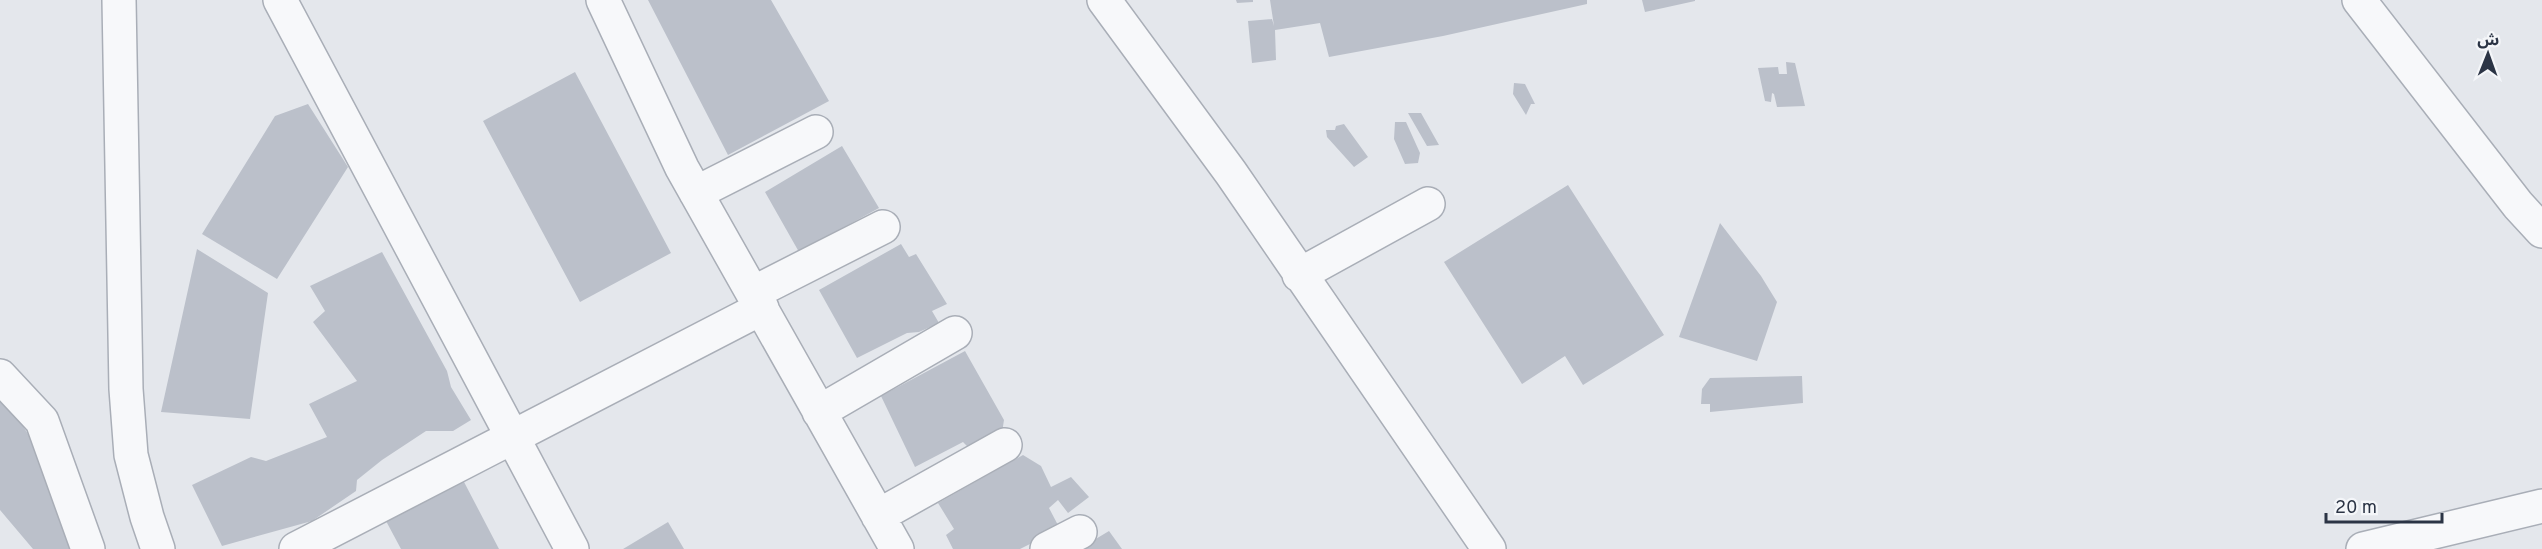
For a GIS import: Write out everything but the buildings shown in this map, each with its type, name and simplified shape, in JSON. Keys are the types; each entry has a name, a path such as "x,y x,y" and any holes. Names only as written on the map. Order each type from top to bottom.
{"street":[{"path":"119,0 126,389 131,455 158,549"},
{"path":"280,0 572,549"},
{"path":"603,0 696,193 897,549"},
{"path":"2359,0 2518,205 2542,231"},
{"path":"1114,2 1489,549"},
{"path":"696,193 816,132"},
{"path":"1299,275 1428,204"},
{"path":"296,549 513,437 757,301 883,227"},
{"path":"819,412 955,333"},
{"path":"0,376 42,422 88,549"},
{"path":"878,516 1005,445"},
{"path":"2363,549 2542,506"},
{"path":"1047,549 1080,532"}]}
